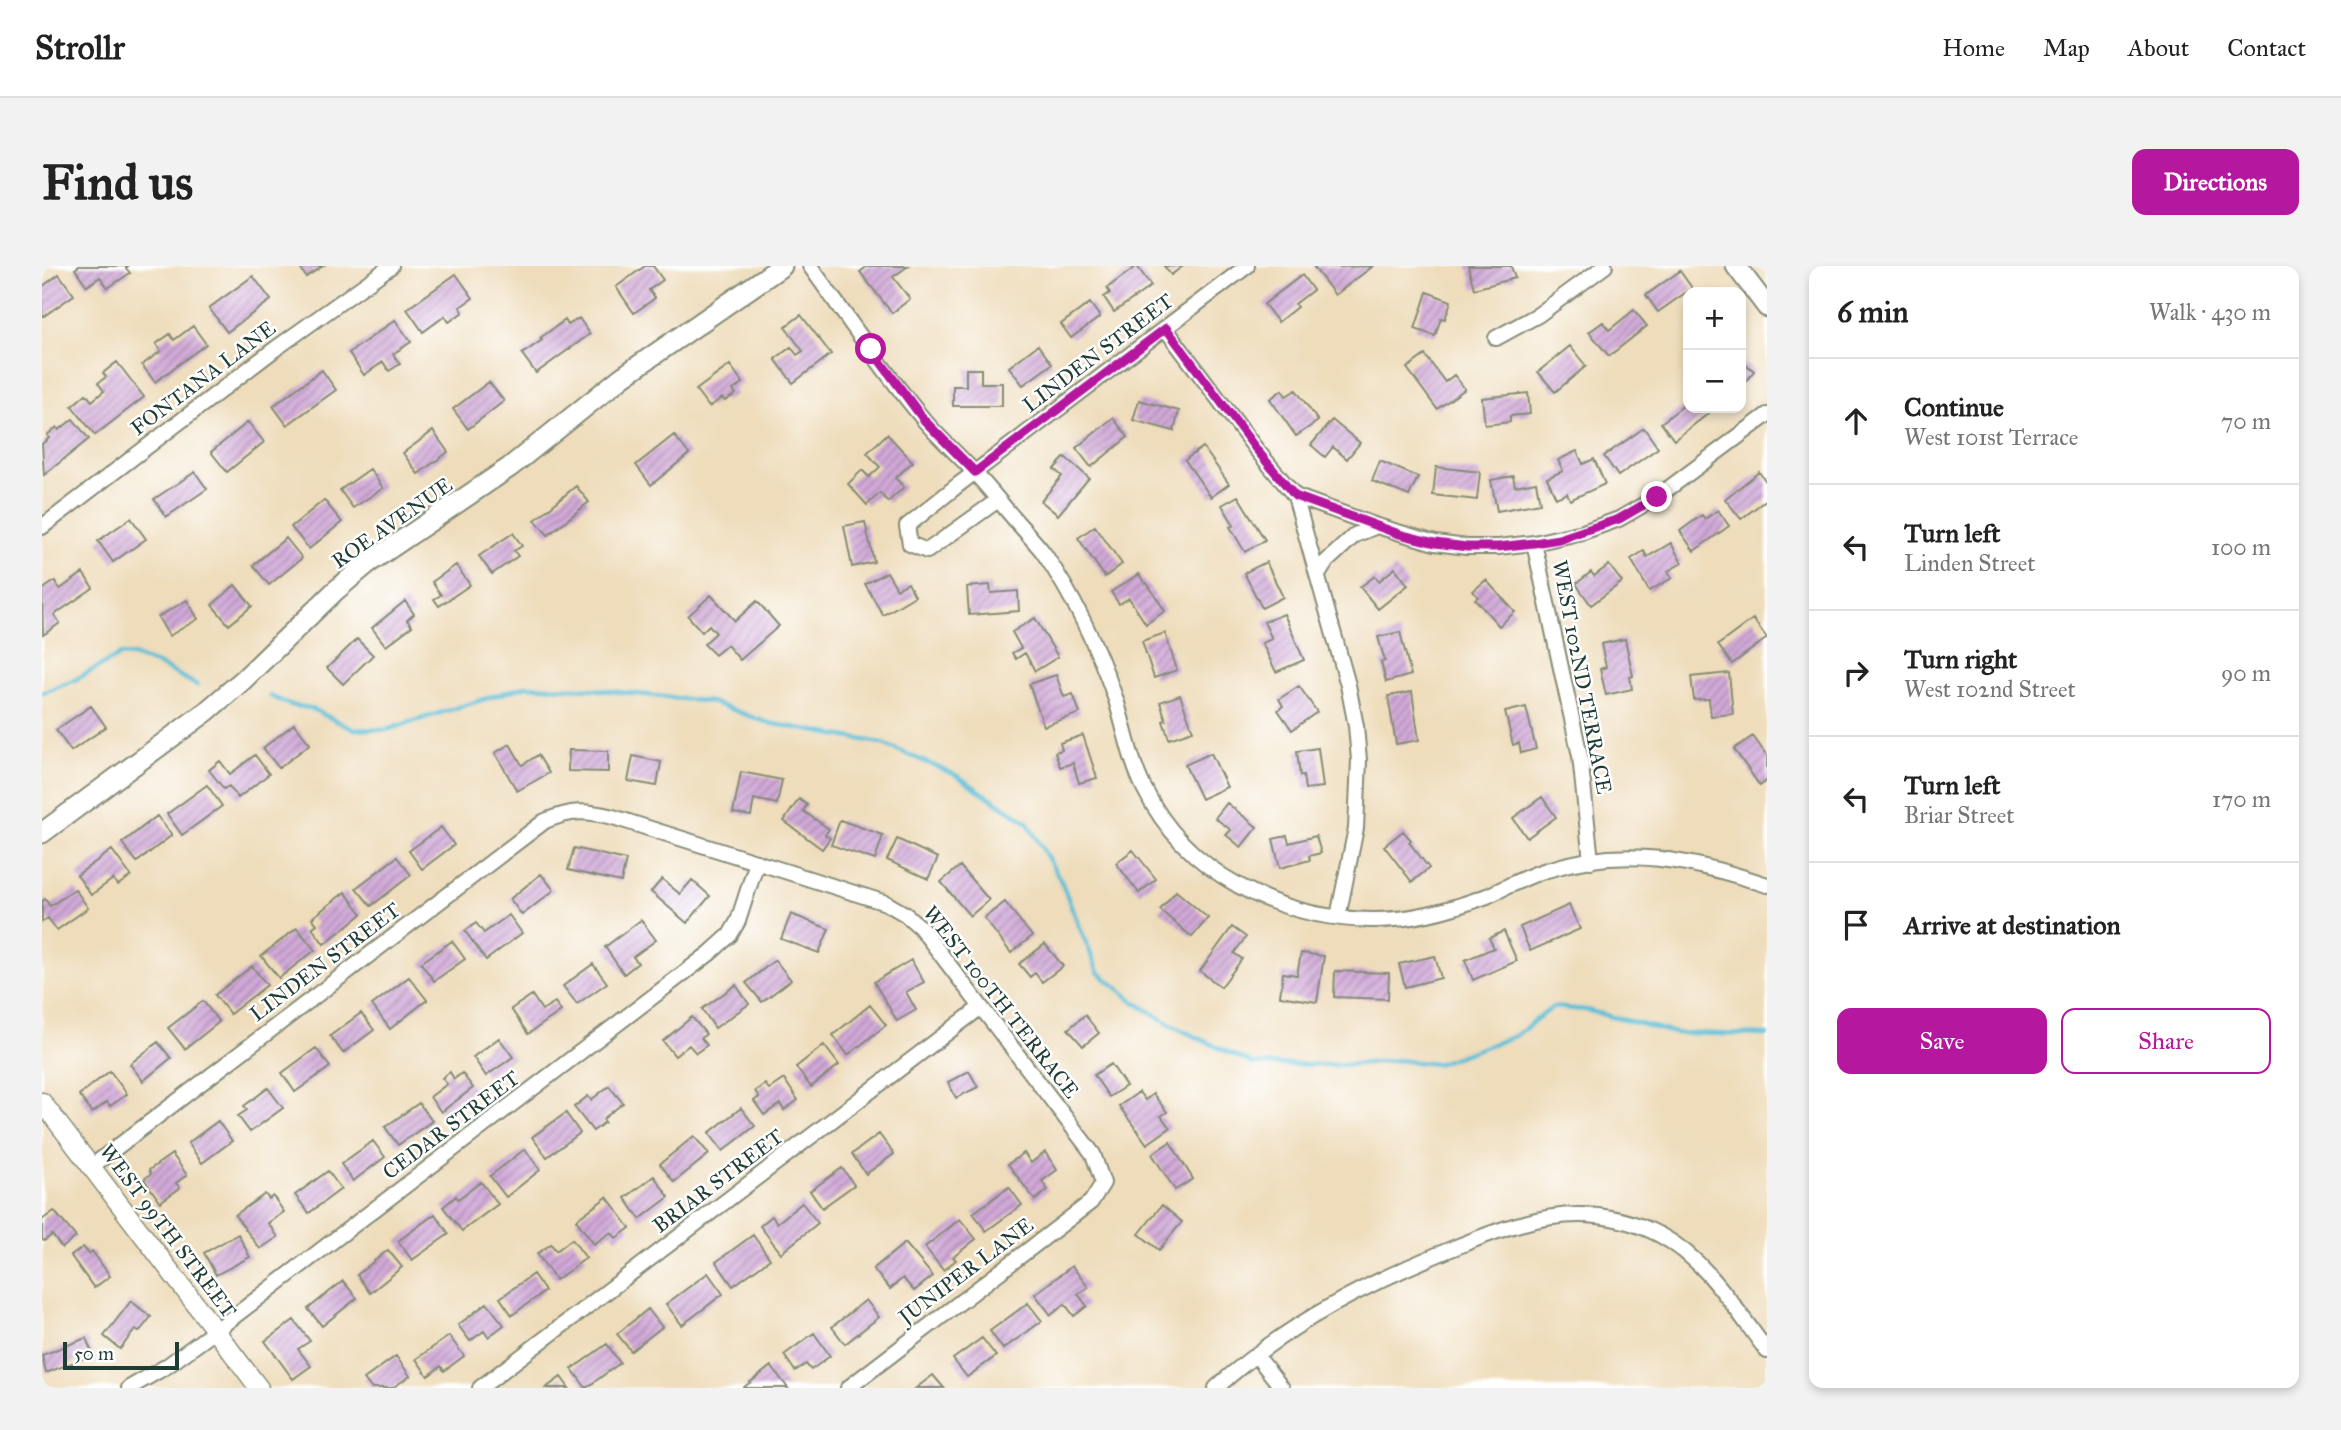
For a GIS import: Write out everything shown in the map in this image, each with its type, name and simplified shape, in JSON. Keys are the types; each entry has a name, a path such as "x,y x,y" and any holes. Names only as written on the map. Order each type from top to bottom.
{"main road":[{"name":"ROE AVENUE","path":"42,833 207,711 243,681 335,591 367,564 500,474 622,377 782,266"},
{"path":"1736,266 1767,307"}],"street":[{"name":"FONTANA LANE","path":"42,527 275,349 391,266"},
{"path":"810,266 924,420 975,472 1041,550 1069,593 1107,676 1143,787 1158,813 1179,840 1203,863 1235,886 1299,911 1388,920 1464,905 1547,870 1623,857 1681,861 1719,869 1767,885"},
{"name":"LINDEN STREET","path":"998,500 927,551 910,544 907,526 1247,266"},
{"path":"1496,338 1538,315 1605,266"},
{"path":"1166,328 1256,449 1295,496 1348,685 1356,726 1359,760 1356,828 1338,917"},
{"path":"1295,496 1377,526 1435,543 1498,547 1559,539 1619,519 1657,497 1767,415"},
{"path":"1318,575 1326,562 1355,535 1377,526"},
{"name":"WEST 102ND TERRACE","path":"1534,543 1576,736 1591,861"},
{"name":"LINDEN STREET","path":"91,1167 545,821 562,814 586,810 592,812"},
{"name":"WEST 100TH TERRACE","path":"592,812 886,903 905,914 920,927 1093,1154 1103,1182"},
{"name":"CEDAR STREET","path":"129,1388 167,1366 215,1331 710,953 730,935 738,921 757,862"},
{"name":"BRIAR STREET","path":"480,1388 981,1007"},
{"name":"WEST 99TH STREET","path":"42,1102 259,1388"},
{"name":"JUNIPER LANE","path":"848,1388 1091,1202 1103,1182"},
{"path":"1216,1388 1285,1333 1330,1306 1420,1261 1513,1226 1546,1218 1578,1215 1609,1217 1637,1225 1661,1236 1685,1252 1702,1266 1765,1348"},
{"path":"1256,1355 1282,1388"}],"building":[{"path":"79,266 128,266 126,268 130,273 108,288 100,277 87,286 75,269"},
{"path":"299,266 323,266 306,277"},
{"path":"645,266 653,266 663,280 649,290 655,298 634,313 616,287"},
{"path":"868,266 908,266 893,277 910,299 892,313 860,272"},
{"path":"1137,266 1151,286 1114,312 1104,297 1110,293 1107,288"},
{"path":"1164,266 1183,266 1171,275"},
{"path":"1313,266 1335,267 1373,266 1335,295"},
{"path":"1468,266 1511,266 1515,278 1474,289"},
{"path":"1680,271 1691,287 1683,287 1683,294 1658,312 1646,295"},
{"path":"59,274 74,295 42,316 42,287"},
{"path":"456,274 473,298 460,307 463,312 449,322 445,316 423,332 407,309"},
{"path":"1302,275 1313,290 1278,322 1264,304"},
{"path":"253,276 271,300 227,332 209,308"},
{"path":"1427,292 1451,301 1435,336 1415,329"},
{"path":"1090,303 1100,317 1071,338 1061,324"},
{"path":"1634,310 1647,326 1609,356 1589,332 1603,322 1609,330"},
{"path":"801,315 831,354 793,383 775,359 791,347 797,355 803,351 785,327"},
{"path":"579,318 590,334 536,373 522,354 565,320 568,325"},
{"path":"395,320 411,342 393,354 400,364 389,371 383,362 364,375 349,353"},
{"path":"193,326 206,344 155,382 142,365 161,351 156,344 170,334 174,340"},
{"path":"1038,345 1052,364 1023,385 1009,367"},
{"path":"1570,346 1586,366 1555,392 1538,372"},
{"path":"1425,355 1445,382 1454,375 1465,389 1437,409 1407,368"},
{"path":"117,362 144,397 95,435 72,406 86,394 92,401 104,391 98,383 106,377 103,373"},
{"path":"1746,364 1754,371 1746,381"},
{"path":"730,365 743,383 733,390 736,394 725,401 722,398 709,407 696,390"},
{"path":"966,369 981,369 981,383 1002,383 1002,406 953,406 953,386 966,386"},
{"path":"322,370 336,390 287,425 273,406"},
{"path":"489,382 504,401 468,429 453,409"},
{"path":"1282,390 1286,396 1296,390 1318,421 1296,436 1270,399"},
{"path":"1528,393 1530,414 1510,416 1510,422 1485,425 1482,398"},
{"path":"1139,400 1179,411 1174,431 1133,420"},
{"path":"1683,406 1683,413 1709,413 1674,440 1661,423"},
{"path":"1113,418 1128,437 1091,467 1076,448"},
{"path":"73,419 89,439 44,475 42,444 49,438 47,435"},
{"path":"1332,420 1360,443 1347,459 1333,447 1325,457 1311,445"},
{"path":"248,422 264,442 227,472 211,452"},
{"path":"1644,428 1658,448 1618,476 1604,456"},
{"path":"433,431 448,452 418,474 403,453"},
{"path":"887,434 913,462 895,478 904,487 888,502 880,493 867,505 848,484 862,470 869,477 880,467 867,453"},
{"path":"674,435 689,454 651,485 636,465"},
{"path":"1203,447 1229,484 1211,497 1185,460"},
{"path":"1577,451 1583,464 1594,459 1605,484 1570,500 1567,493 1556,498 1547,478 1563,471 1558,460"},
{"path":"1065,457 1089,478 1058,515 1041,501 1062,476 1054,469"},
{"path":"1380,461 1418,477 1409,496 1372,481"},
{"path":"1436,467 1480,472 1477,500 1433,495"},
{"path":"370,469 383,488 353,508 340,490"},
{"path":"195,472 207,489 166,517 154,499"},
{"path":"1759,472 1767,483 1767,499 1741,519 1725,499"},
{"path":"1513,476 1515,486 1536,482 1540,503 1497,511 1491,480"},
{"path":"576,486 589,502 548,535 535,520"},
{"path":"1238,496 1265,540 1245,552 1230,527 1234,525 1222,505"},
{"path":"324,500 342,522 309,549 291,527"},
{"path":"1718,510 1729,526 1694,551 1680,531 1702,515 1705,519"},
{"path":"131,518 146,539 113,562 98,541"},
{"path":"865,522 874,562 852,567 844,526"},
{"path":"1095,526 1122,564 1105,577 1078,538"},
{"path":"513,533 522,546 514,551 518,556 492,574 479,556"},
{"path":"286,538 302,558 269,585 253,565"},
{"path":"1671,543 1682,563 1668,571 1672,578 1649,591 1631,559 1644,551 1647,557"},
{"path":"1266,562 1283,597 1262,608 1244,573"},
{"path":"456,565 470,585 439,606 434,599 441,595 432,582"},
{"path":"1609,565 1622,582 1591,605 1576,584 1591,572 1594,576"},
{"path":"1395,568 1408,585 1378,609 1360,587 1375,576 1379,581"},
{"path":"887,572 897,589 908,583 915,596 883,615 865,584"},
{"path":"83,573 93,588 54,615 60,623 43,635 42,590 55,581 60,589"},
{"path":"1139,574 1165,611 1146,624 1129,598 1119,604 1111,592"},
{"path":"1486,580 1515,612 1499,626 1475,599 1478,597 1473,591"},
{"path":"235,585 252,606 229,625 212,605"},
{"path":"990,585 991,593 1018,591 1019,611 969,615 967,587"},
{"path":"711,595 735,621 757,601 779,626 740,660 727,645 715,655 704,644 716,633 709,625 702,632 688,616"},
{"path":"187,600 198,619 169,636 158,617"},
{"path":"405,601 414,614 407,620 412,626 386,646 372,628"},
{"path":"1284,614 1304,660 1276,672 1262,643 1272,639 1264,622"},
{"path":"1035,618 1058,657 1035,671 1025,653 1016,659 1012,653 1021,648 1012,632"},
{"path":"1753,619 1767,638 1732,664 1718,645"},
{"path":"1400,632 1411,675 1386,682 1381,662 1385,661 1378,637"},
{"path":"1165,633 1177,670 1154,678 1142,641"},
{"path":"357,639 373,655 343,684 327,668"},
{"path":"1625,639 1633,676 1630,677 1632,689 1606,695 1600,669 1606,667 1601,644"},
{"path":"1729,673 1733,714 1711,716 1709,699 1694,700 1691,677"},
{"path":"1056,675 1064,697 1073,694 1080,713 1044,726 1029,684"},
{"path":"1299,686 1317,712 1292,730 1278,710 1283,706 1279,699"},
{"path":"1412,692 1419,740 1396,744 1388,696"},
{"path":"1180,695 1193,731 1169,739 1160,702"},
{"path":"91,706 106,727 71,751 56,730"},
{"path":"1526,707 1536,749 1521,753 1519,743 1513,745 1505,712"},
{"path":"294,724 310,744 279,768 263,748"},
{"path":"1083,735 1097,778 1079,783 1073,763 1060,767 1055,752 1062,750 1060,743"},
{"path":"1753,736 1767,756 1767,780 1760,786 1734,749"},
{"path":"510,744 522,765 538,755 549,773 517,791 495,753"},
{"path":"1318,748 1323,787 1305,789 1303,775 1300,776 1297,751"},
{"path":"569,750 608,751 608,772 568,771"},
{"path":"1211,753 1227,787 1201,799 1185,765"},
{"path":"255,755 269,774 238,798 229,786 224,789 209,770 220,761 230,774"},
{"path":"633,756 661,762 657,786 628,781"},
{"path":"741,772 782,780 777,804 754,799 751,816 733,813"},
{"path":"207,785 222,806 182,835 167,814"},
{"path":"1542,797 1556,817 1527,838 1513,818"},
{"path":"799,799 807,805 803,811 829,829 825,835 830,838 822,849 784,821"},
{"path":"1227,803 1257,827 1241,847 1226,835 1231,830 1215,818"},
{"path":"157,816 172,835 137,862 122,843"},
{"path":"840,820 883,835 875,860 831,845"},
{"path":"441,827 454,845 422,869 409,851"},
{"path":"1403,831 1429,868 1412,882 1384,846"},
{"path":"1287,836 1289,843 1316,836 1321,853 1309,856 1310,860 1280,868 1273,839"},
{"path":"897,839 938,858 928,879 887,860"},
{"path":"574,848 626,860 621,882 568,870"},
{"path":"112,850 131,876 118,885 113,879 91,895 77,875"},
{"path":"1133,850 1156,879 1139,893 1116,863"},
{"path":"397,857 411,875 371,906 356,888"},
{"path":"960,866 989,900 970,916 941,882"},
{"path":"541,874 554,890 522,915 510,899"},
{"path":"662,879 680,894 692,880 710,896 687,923 651,892"},
{"path":"75,889 88,908 57,930 48,918 42,922 42,902 45,899 50,906"},
{"path":"1176,891 1208,918 1192,937 1160,910"},
{"path":"345,892 362,914 324,944 312,928 317,924 312,918"},
{"path":"1005,902 1032,936 1011,953 984,918"},
{"path":"1569,905 1580,929 1530,951 1520,927"},
{"path":"791,914 829,929 819,953 781,939"},
{"path":"509,915 522,933 486,960 465,931 476,923 484,933"},
{"path":"641,920 656,940 633,957 638,963 624,974 605,947"},
{"path":"1232,927 1246,937 1234,953 1242,959 1221,987 1200,971"},
{"path":"297,928 315,950 279,978 261,956"},
{"path":"1504,931 1517,961 1473,980 1465,960 1494,948 1489,938"},
{"path":"452,941 465,959 434,981 421,963"},
{"path":"1045,944 1063,966 1042,982 1035,973 1030,977 1019,964"},
{"path":"1301,953 1324,956 1317,1002 1280,996 1283,973 1297,975"},
{"path":"1435,956 1441,978 1405,987 1399,964"},
{"path":"775,960 791,980 762,1002 746,983"},
{"path":"911,960 924,982 906,992 916,1010 897,1021 874,982"},
{"path":"593,964 607,983 577,1004 563,986"},
{"path":"252,966 267,985 230,1014 215,995"},
{"path":"1335,971 1389,973 1388,999 1334,997"},
{"path":"409,977 427,1000 390,1029 372,1005"},
{"path":"736,985 749,1004 715,1028 702,1009"},
{"path":"532,995 542,1010 555,1002 561,1011 528,1034 511,1009"},
{"path":"203,1001 219,1022 185,1049 168,1028"},
{"path":"870,1005 886,1025 848,1055 833,1035"},
{"path":"361,1013 374,1030 343,1053 330,1036"},
{"path":"1085,1015 1099,1033 1083,1046 1068,1029"},
{"path":"692,1017 706,1034 701,1038 707,1045 696,1053 689,1045 675,1056 663,1041"},
{"path":"499,1038 513,1057 486,1076 473,1057"},
{"path":"158,1042 171,1058 143,1081 130,1064"},
{"path":"824,1045 839,1065 811,1087 796,1067"},
{"path":"316,1048 330,1067 295,1092 282,1073"},
{"path":"1111,1064 1126,1086 1109,1097 1094,1075"},
{"path":"110,1071 127,1094 110,1106 107,1102 92,1113 79,1095"},
{"path":"969,1071 978,1087 956,1098 948,1082"},
{"path":"450,1072 454,1079 462,1073 473,1088 441,1112 430,1097 447,1084 442,1078"},
{"path":"784,1079 798,1100 784,1110 780,1104 764,1115 754,1101 759,1097 755,1091 765,1084 769,1089"},
{"path":"609,1086 623,1103 593,1131 574,1107 588,1096 591,1100"},
{"path":"268,1088 283,1108 250,1132 238,1116 247,1110 244,1106"},
{"path":"1139,1092 1145,1100 1153,1094 1167,1112 1161,1116 1170,1128 1147,1144 1119,1106"},
{"path":"419,1103 432,1121 398,1145 385,1127"},
{"path":"741,1108 755,1126 723,1151 709,1133"},
{"path":"566,1113 580,1133 547,1157 532,1137"},
{"path":"218,1121 232,1141 202,1163 188,1143"},
{"path":"879,1134 894,1154 866,1174 852,1154"},
{"path":"694,1136 709,1154 674,1182 660,1164"},
{"path":"373,1141 385,1157 353,1181 341,1164"},
{"path":"1170,1142 1193,1179 1175,1190 1152,1154"},
{"path":"525,1149 540,1170 506,1197 490,1176"},
{"path":"1045,1152 1057,1170 1042,1181 1048,1190 1035,1200 1008,1164 1024,1153 1031,1163"},
{"path":"172,1154 187,1175 176,1183 180,1188 160,1202 144,1179 151,1174 149,1170"},
{"path":"842,1168 854,1185 822,1208 810,1191"},
{"path":"328,1171 341,1189 309,1213 295,1195"},
{"path":"654,1176 669,1197 640,1219 625,1198"},
{"path":"481,1182 498,1204 462,1231 443,1207"},
{"path":"1009,1187 1022,1205 986,1231 973,1213"},
{"path":"265,1194 269,1199 273,1196 284,1212 268,1223 278,1237 260,1249 235,1215"},
{"path":"607,1197 630,1228 616,1238 611,1232 594,1244 576,1220"},
{"path":"802,1203 818,1223 781,1253 760,1226 772,1216 777,1223"},
{"path":"1162,1205 1182,1222 1159,1250 1139,1234"},
{"path":"54,1211 76,1237 62,1248 52,1235 44,1241 42,1239 42,1220"},
{"path":"435,1214 449,1234 412,1260 398,1241"},
{"path":"960,1219 976,1239 953,1257 956,1260 943,1270 925,1247"},
{"path":"238,1234 250,1257 216,1275 204,1253"},
{"path":"753,1235 770,1259 733,1286 716,1262"},
{"path":"572,1239 586,1258 556,1280 537,1254 551,1244 556,1251"},
{"path":"905,1243 933,1276 914,1291 903,1278 890,1289 873,1269"},
{"path":"83,1247 89,1254 92,1251 110,1276 94,1288 71,1256"},
{"path":"388,1250 402,1267 370,1293 357,1275"},
{"path":"1072,1266 1088,1287 1078,1294 1087,1306 1074,1316 1065,1304 1051,1315 1035,1294"},
{"path":"708,1273 723,1294 682,1325 666,1304"},
{"path":"533,1274 545,1291 512,1315 500,1298"},
{"path":"343,1281 357,1298 322,1326 308,1309"},
{"path":"866,1300 879,1317 845,1344 832,1327"},
{"path":"131,1301 151,1317 139,1332 135,1330 120,1349 104,1336"},
{"path":"487,1303 504,1325 488,1337 484,1331 470,1341 458,1325"},
{"path":"1028,1303 1042,1321 1003,1349 990,1331"},
{"path":"648,1309 662,1327 631,1351 617,1334"},
{"path":"294,1320 310,1341 298,1349 311,1366 293,1379 265,1341"},
{"path":"814,1333 830,1356 811,1370 806,1364 795,1371 784,1355"},
{"path":"449,1336 464,1356 444,1371 441,1366 428,1376 416,1359"},
{"path":"86,1338 93,1355 46,1373 42,1355"},
{"path":"982,1338 996,1356 967,1377 953,1359"},
{"path":"607,1344 620,1363 586,1388 572,1369"},
{"path":"396,1356 410,1376 392,1388 371,1388 364,1379"},
{"path":"771,1366 788,1388 743,1388"},
{"path":"933,1375 944,1388 916,1388"},
{"path":"561,1377 569,1388 546,1388"}],"waterway":[{"path":"42,693 73,681 120,655 133,656 159,665 197,685"},
{"path":"270,696 290,705 310,708 353,729 386,730 526,686 592,689 711,702 769,723 881,743 956,775 1027,822 1061,881 1098,972 1136,1003 1175,1027 1253,1064 1345,1065 1397,1060 1436,1064 1515,1036 1553,1007 1586,1010 1675,1033 1767,1035"}],"route":[{"path":"871,349 924,420 975,472 1166,328 1256,449 1295,496 1399,534 1467,547 1534,543 1559,539 1619,519 1657,497"}]}
